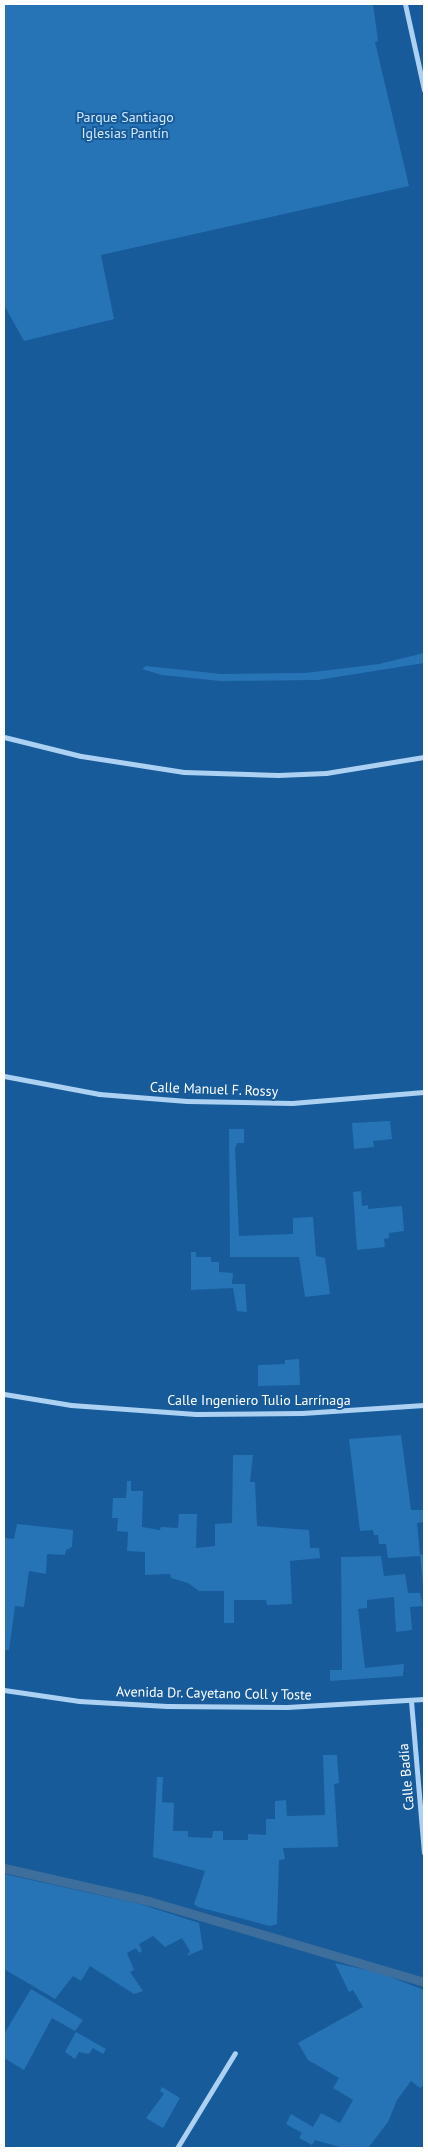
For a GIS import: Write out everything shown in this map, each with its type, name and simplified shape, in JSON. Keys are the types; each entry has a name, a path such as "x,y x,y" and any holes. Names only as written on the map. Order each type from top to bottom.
{"street":[{"path":"405,4 424,90"},
{"path":"4,737 81,756 184,772 278,776 326,773 424,757"},
{"name":"Calle Manuel F. Rossy","path":"4,1076 99,1094 187,1101 292,1103 424,1092"},
{"name":"Calle Ingeniero Tulio Larrínaga","path":"4,1394 71,1405 196,1414 330,1412 424,1405"},
{"name":"Avenida Dr. Cayetano Coll y Toste","path":"4,1690 79,1701 167,1706 287,1707 424,1700"},
{"name":"Calle Badía","path":"411,1701 424,1852"},
{"path":"177,2148 235,2053"}],"green space":[{"name":"Parque Santiago Iglesias Pantín","path":"4,4 373,4 378,41 375,42 409,186 101,255 114,319 24,341 4,305"},
{"path":"424,653 424,663 318,680 220,681 162,675 142,669 146,666 221,674 305,673 379,664"},
{"path":"390,1121 392,1139 373,1141 374,1147 354,1149 352,1123"},
{"path":"229,1129 244,1129 244,1143 237,1143 235,1149 239,1236 293,1234 293,1218 313,1217 316,1256 325,1258 330,1294 305,1297 299,1257 230,1257"},
{"path":"361,1191 362,1206 368,1205 368,1209 402,1206 404,1231 389,1233 389,1238 384,1239 385,1247 357,1250 353,1192"},
{"path":"191,1252 196,1252 196,1257 211,1257 211,1262 219,1262 219,1272 233,1273 232,1284 245,1284 247,1312 237,1311 233,1288 191,1290"},
{"path":"299,1359 300,1385 258,1386 258,1365 285,1364 285,1360"},
{"path":"401,1435 411,1510 424,1510 424,1522 417,1523 420,1555 424,1554 424,1595 420,1556 388,1558 386,1544 379,1544 378,1535 374,1535 373,1530 360,1531 349,1439"},
{"path":"233,1455 253,1455 250,1482 255,1482 257,1526 309,1530 310,1548 319,1548 320,1558 290,1561 292,1604 267,1605 266,1600 234,1600 234,1623 224,1623 224,1591 199,1591 188,1583 171,1578 170,1574 145,1575 145,1552 127,1551 128,1532 117,1531 118,1518 112,1518 113,1498 126,1498 127,1481 131,1481 131,1491 143,1491 142,1527 160,1530 161,1527 178,1528 179,1514 197,1514 196,1548 215,1546 215,1524 232,1523"},
{"path":"17,1524 73,1530 72,1547 66,1550 65,1555 47,1554 46,1574 29,1571 24,1607 15,1606 9,1650 4,1650 4,1538 14,1539"},
{"path":"381,1556 384,1576 405,1574 408,1593 420,1593 423,1606 410,1607 412,1630 396,1632 394,1597 367,1600 367,1608 358,1609 365,1668 404,1664 403,1676 330,1681 330,1670 342,1670 341,1557"},
{"path":"323,1755 337,1755 339,1783 334,1784 338,1847 283,1848 285,1859 279,1860 277,1924 270,1926 198,1907 194,1904 205,1871 153,1857 157,1777 163,1777 162,1802 174,1803 173,1831 188,1831 188,1837 212,1838 213,1831 223,1831 223,1840 248,1840 248,1834 266,1835 266,1819 275,1819 275,1801 286,1800 287,1816 325,1815"},
{"path":"4,1874 140,1904 199,1923 203,1949 187,1956 190,1951 182,1938 165,1947 153,1936 139,1944 142,1951 139,1953 136,1948 127,1953 134,1970 130,1972 143,1991 134,1994 90,1966 81,1981 73,1976 55,1999 4,1969"},
{"path":"335,1963 380,1973 424,1990 424,2085 420,2088 411,2081 397,2100 388,2122 368,2148 343,2148 315,2140 312,2145 299,2138 302,2133 286,2124 291,2114 313,2127 321,2113 340,2123 353,2100 333,2088 339,2078 308,2060 298,2043 363,2007 353,1990 349,1992"},
{"path":"31,1989 83,2020 75,2031 52,2018 24,2070 4,2058 4,2034"},
{"path":"76,2032 106,2049 103,2054 93,2048 89,2054 79,2052 75,2059 65,2052"},
{"path":"162,2087 180,2098 163,2128 146,2118 164,2094 160,2091"}],"waterway":[{"path":"4,1868 149,1901 424,1982"}]}
